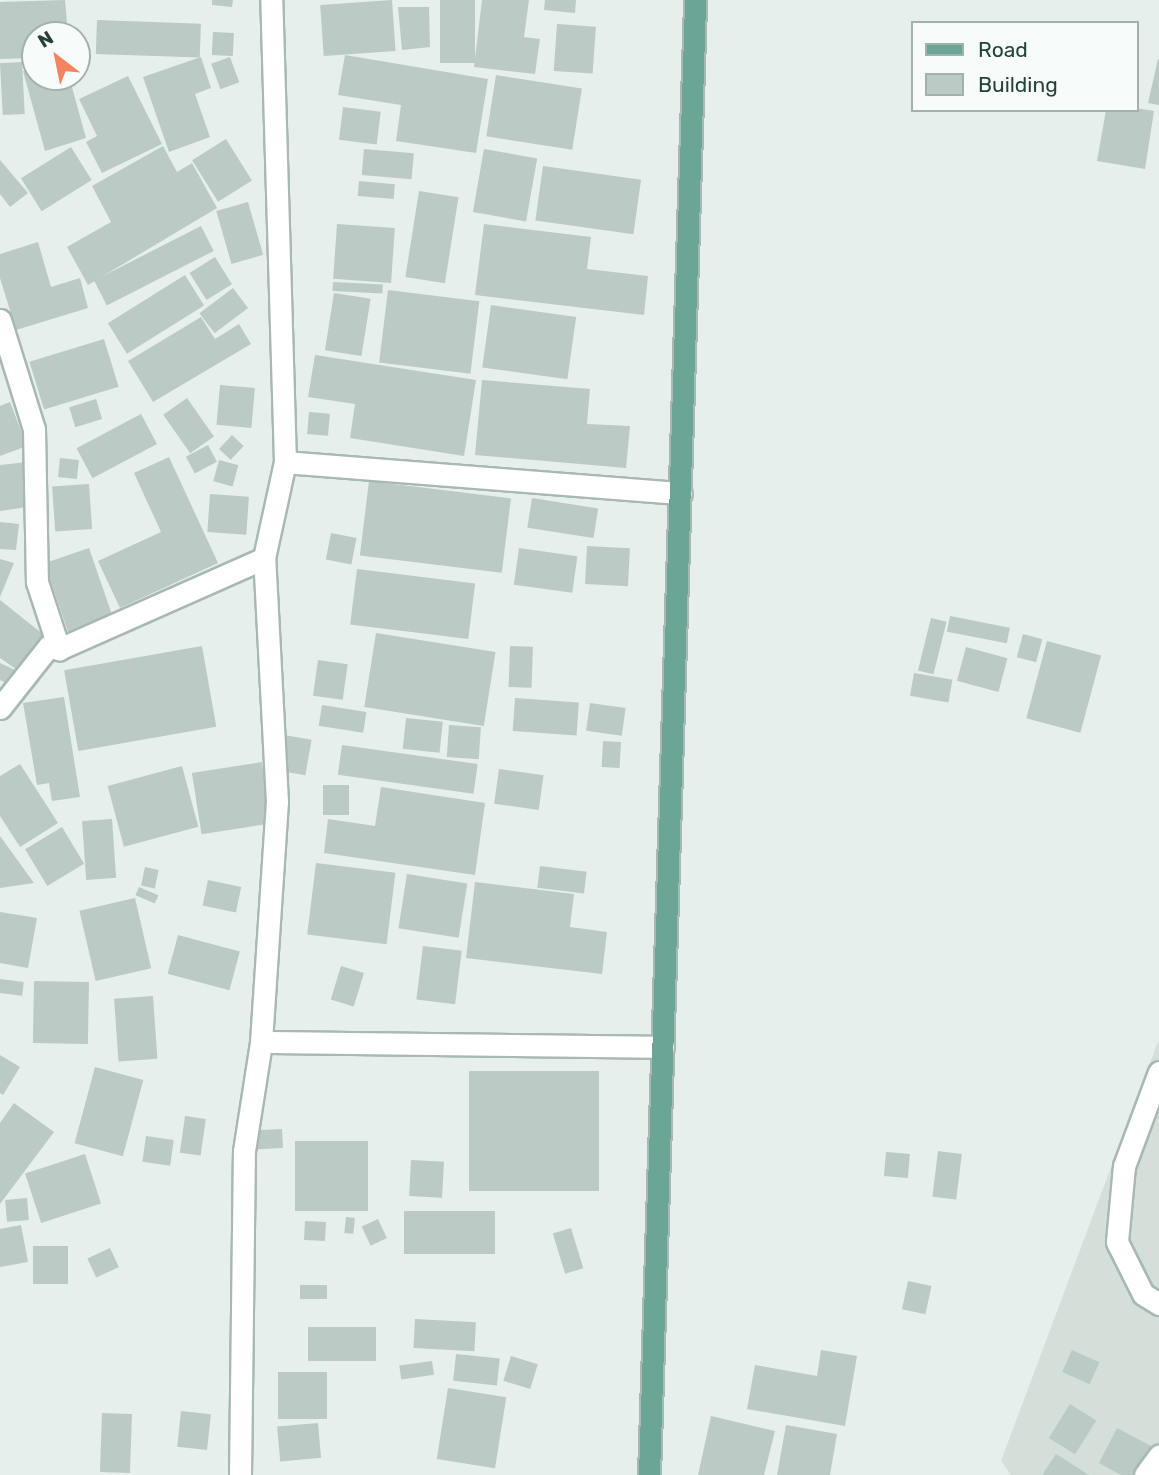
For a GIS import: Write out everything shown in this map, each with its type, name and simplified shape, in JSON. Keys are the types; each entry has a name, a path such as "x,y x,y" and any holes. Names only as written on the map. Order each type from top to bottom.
{"main road":[{"path":"649,1475 695,0"}],"street":[{"path":"240,1475 244,1151 261,1042 277,802 264,558 285,462 271,0"},
{"path":"0,320 34,429 37,582 59,649"},
{"path":"285,462 681,493"},
{"path":"0,708 49,646 59,649 264,558"},
{"path":"261,1042 663,1047"},
{"path":"1159,1072 1124,1166 1117,1242 1143,1294 1159,1304"},
{"path":"1145,1475 1159,1456"}],"shaded area":[{"path":"1159,1039 1159,1475 1011,1475 1001,1461"}],"building":[{"path":"65,0 67,21 21,21 21,58 0,59 0,2"},
{"path":"212,0 233,0 232,7 212,5"},
{"path":"392,0 396,51 324,56 320,5"},
{"path":"440,0 475,0 475,63 440,63"},
{"path":"482,0 529,0 524,37 540,39 535,74 474,67"},
{"path":"545,0 576,0 575,13 544,10"},
{"path":"398,7 429,7 430,47 402,50"},
{"path":"97,20 201,24 200,58 96,54"},
{"path":"557,24 596,27 593,74 554,71"},
{"path":"213,32 234,33 233,56 212,55"},
{"path":"345,55 488,79 476,153 396,141 401,105 338,95"},
{"path":"201,57 211,88 195,94 210,137 169,152 143,77"},
{"path":"230,57 239,82 220,89 211,64"},
{"path":"1159,59 1159,105 1148,103"},
{"path":"21,62 25,114 3,115 0,63"},
{"path":"496,75 582,89 572,150 486,136"},
{"path":"128,76 162,144 102,173 86,142 97,136 79,99"},
{"path":"28,91 73,91 86,138 45,151"},
{"path":"343,107 381,112 377,144 339,140"},
{"path":"1138,108 1154,111 1145,169 1097,161 1106,112 1138,112"},
{"path":"226,139 252,181 218,202 192,160"},
{"path":"163,146 177,172 192,163 217,208 88,285 67,247 111,222 92,186"},
{"path":"71,147 92,180 42,211 21,178"},
{"path":"364,149 414,153 412,179 362,175"},
{"path":"484,149 537,158 526,221 473,212"},
{"path":"0,160 28,193 10,207 0,194"},
{"path":"543,166 641,180 633,234 535,220"},
{"path":"359,181 395,184 394,199 358,196"},
{"path":"419,191 459,197 445,283 405,277"},
{"path":"248,202 263,255 231,264 216,211"},
{"path":"337,224 395,228 391,283 333,279"},
{"path":"484,224 591,237 587,269 648,276 644,315 475,295"},
{"path":"201,226 214,251 107,305 94,280"},
{"path":"38,242 51,287 80,278 88,308 16,330 0,278 0,254"},
{"path":"215,257 232,284 207,300 190,273"},
{"path":"185,275 204,306 127,354 108,323"},
{"path":"333,282 383,285 382,294 333,291"},
{"path":"233,288 248,308 215,333 199,313"},
{"path":"388,290 479,301 470,374 379,362"},
{"path":"334,293 371,299 361,356 325,350"},
{"path":"491,305 576,317 567,379 482,367"},
{"path":"201,317 215,339 239,324 251,344 153,402 128,361"},
{"path":"104,339 119,387 44,410 29,362"},
{"path":"315,355 476,380 464,456 350,438 355,404 308,397"},
{"path":"482,380 590,389 587,424 630,426 626,468 475,455"},
{"path":"220,385 255,388 251,428 217,425"},
{"path":"187,398 214,437 190,453 163,415"},
{"path":"96,399 102,419 75,427 69,407"},
{"path":"10,402 27,446 0,456 0,406"},
{"path":"309,412 330,414 328,436 307,434"},
{"path":"141,414 157,444 93,478 77,448"},
{"path":"232,435 244,446 231,460 219,449"},
{"path":"208,445 217,462 195,474 186,457"},
{"path":"169,457 218,563 120,608 98,561 161,532 134,473"},
{"path":"60,458 79,460 77,479 58,477"},
{"path":"219,460 238,465 233,486 213,481"},
{"path":"27,462 34,506 0,511 0,465"},
{"path":"369,481 511,498 502,573 360,555"},
{"path":"89,484 92,529 55,531 52,487"},
{"path":"210,494 249,497 246,535 207,532"},
{"path":"532,498 598,508 593,538 527,528"},
{"path":"0,522 19,524 16,550 0,549"},
{"path":"331,533 357,538 351,564 326,560"},
{"path":"587,546 630,548 628,586 585,584"},
{"path":"89,548 112,616 68,631 45,563"},
{"path":"519,548 577,556 572,593 514,585"},
{"path":"0,559 14,563 0,597"},
{"path":"357,569 475,584 468,639 350,625"},
{"path":"0,600 44,635 16,669 0,658"},
{"path":"950,616 1010,628 1007,643 947,632"},
{"path":"931,618 947,622 933,674 918,670"},
{"path":"376,633 496,652 484,726 364,707"},
{"path":"1023,634 1042,639 1036,662 1017,657"},
{"path":"1047,641 1101,655 1080,733 1026,718"},
{"path":"202,646 216,727 78,751 64,670"},
{"path":"510,646 533,647 532,688 509,687"},
{"path":"966,647 1008,658 998,692 957,681"},
{"path":"318,660 348,664 343,700 313,696"},
{"path":"0,663 15,670 9,684 0,680"},
{"path":"914,673 952,680 948,702 910,696"},
{"path":"64,697 80,797 52,801 49,783 37,785 23,703"},
{"path":"515,698 579,702 577,735 513,731"},
{"path":"590,703 626,708 622,736 586,731"},
{"path":"322,705 366,712 363,733 319,726"},
{"path":"406,718 443,722 440,753 403,749"},
{"path":"449,725 481,727 479,759 447,757"},
{"path":"284,735 312,740 305,775 278,770"},
{"path":"603,741 621,742 620,768 602,767"},
{"path":"342,745 478,764 473,794 338,775"},
{"path":"262,762 272,823 202,834 192,773"},
{"path":"20,764 58,823 20,847 0,816 0,776"},
{"path":"182,766 198,827 124,847 108,786"},
{"path":"499,769 544,775 539,810 494,804"},
{"path":"323,785 349,785 349,815 323,815"},
{"path":"381,787 485,803 475,875 324,853 328,819 375,826"},
{"path":"112,819 116,878 86,880 82,821"},
{"path":"62,827 84,864 47,886 25,849"},
{"path":"0,836 34,883 0,888"},
{"path":"316,863 395,873 387,944 307,934"},
{"path":"540,866 587,872 584,894 537,888"},
{"path":"145,867 159,870 155,888 141,886"},
{"path":"407,874 467,884 459,938 398,928"},
{"path":"208,880 241,887 236,913 203,905"},
{"path":"475,882 574,894 570,927 607,932 602,974 466,958"},
{"path":"139,887 158,895 155,903 135,895"},
{"path":"135,898 151,968 96,981 79,911"},
{"path":"0,912 37,918 28,968 0,963"},
{"path":"178,935 240,952 229,990 168,974"},
{"path":"423,946 462,951 455,1004 416,1000"},
{"path":"341,966 364,973 354,1006 331,999"},
{"path":"0,979 24,982 22,996 0,993"},
{"path":"34,981 89,982 88,1044 33,1043"},
{"path":"153,996 157,1059 118,1062 114,999"},
{"path":"0,1055 20,1067 3,1095 0,1093"},
{"path":"95,1067 143,1080 123,1156 75,1143"},
{"path":"469,1071 599,1071 599,1191 469,1191"},
{"path":"14,1103 54,1132 0,1204 0,1123"},
{"path":"185,1116 206,1119 201,1156 180,1153"},
{"path":"282,1129 283,1148 257,1149 256,1130"},
{"path":"146,1136 174,1140 170,1166 142,1162"},
{"path":"295,1141 368,1141 368,1211 295,1211"},
{"path":"938,1151 962,1154 956,1200 932,1197"},
{"path":"886,1152 910,1154 908,1178 884,1176"},
{"path":"85,1154 101,1203 41,1223 25,1173"},
{"path":"411,1160 444,1162 442,1198 409,1196"},
{"path":"27,1198 29,1220 7,1222 5,1200"},
{"path":"404,1211 495,1211 495,1254 404,1254"},
{"path":"346,1217 355,1218 353,1234 344,1233"},
{"path":"378,1219 387,1238 371,1246 362,1227"},
{"path":"305,1221 326,1222 325,1241 304,1240"},
{"path":"21,1225 28,1262 0,1267 0,1229"},
{"path":"571,1228 583,1268 565,1274 553,1234"},
{"path":"33,1246 68,1246 68,1284 33,1284"},
{"path":"110,1248 119,1267 96,1278 87,1259"},
{"path":"908,1281 931,1286 925,1314 902,1309"},
{"path":"300,1285 327,1285 327,1299 300,1299"},
{"path":"415,1319 476,1322 474,1351 413,1348"},
{"path":"308,1327 376,1327 376,1361 308,1361"},
{"path":"821,1350 857,1356 845,1426 747,1409 755,1365 817,1376"},
{"path":"1072,1350 1099,1362 1090,1384 1062,1372"},
{"path":"456,1354 500,1359 497,1385 453,1381"},
{"path":"511,1356 538,1364 530,1389 503,1381"},
{"path":"432,1361 434,1375 401,1379 399,1366"},
{"path":"278,1372 327,1372 327,1419 278,1419"},
{"path":"448,1388 506,1397 495,1468 437,1459"},
{"path":"1070,1404 1096,1420 1075,1454 1049,1438"},
{"path":"181,1411 211,1414 207,1450 177,1447"},
{"path":"102,1413 132,1414 130,1473 100,1472"},
{"path":"711,1416 775,1431 764,1475 698,1475"},
{"path":"318,1423 321,1458 280,1461 277,1427"},
{"path":"786,1425 837,1434 830,1475 777,1475"},
{"path":"1117,1428 1151,1446 1134,1475 1121,1475 1099,1463"},
{"path":"1056,1454 1089,1475 1042,1475"}]}
